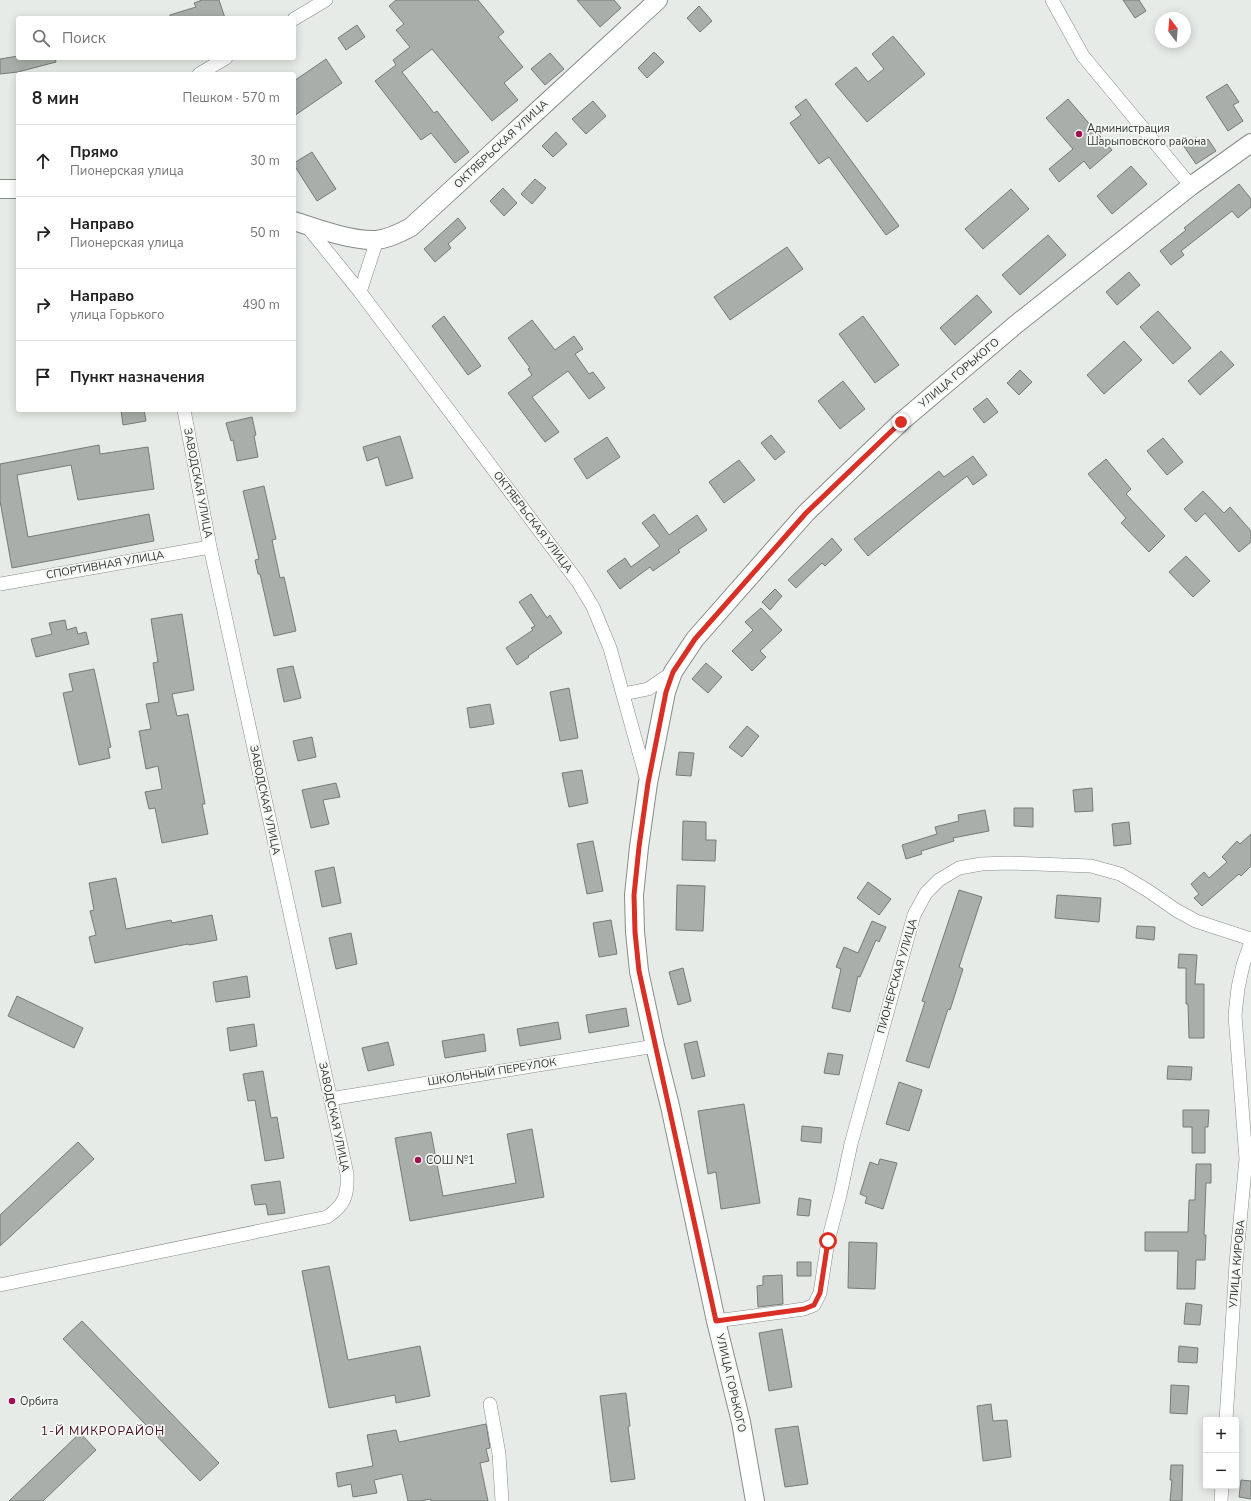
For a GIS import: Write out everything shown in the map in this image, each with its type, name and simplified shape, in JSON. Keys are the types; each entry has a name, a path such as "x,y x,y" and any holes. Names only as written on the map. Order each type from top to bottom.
{"main road":[{"name":"ОКТЯБРЬСКАЯ УЛИЦА","path":"300,223 358,239 377,240 394,236 411,227 658,0"},
{"name":"УЛИЦА ГОРЬКОГО","path":"755,1501 741,1422 716,1321 670,1106 639,971 635,932 634,895 648,783 666,692 673,672 695,639 806,513 901,422 1014,326 1191,186 1251,143"},
{"path":"0,189 16,189"}],"street":[{"path":"296,17 326,0"},
{"path":"1052,0 1083,56 1191,186"},
{"path":"202,72 223,60"},
{"name":"ОКТЯБРЬСКАЯ УЛИЦА","path":"300,223 360,292 578,582 593,607 610,648 648,783"},
{"path":"360,292 377,240"},
{"name":"ЗАВОДСКАЯ УЛИЦА","path":"0,1285 327,1217 336,1211 344,1201 348,1190 347,1174 210,547 184,412"},
{"name":"СПОРТИВНАЯ УЛИЦА","path":"0,584 210,547"},
{"path":"623,694 648,689 673,672"},
{"name":"ПИОНЕРСКАЯ УЛИЦА","path":"716,1321 804,1309 814,1305 820,1293 828,1241 853,1137 914,915 926,893 939,880 959,868 981,864 1008,863 1091,866 1120,874 1196,921 1251,939"},
{"name":"УЛИЦА КИРОВА","path":"1226,1417 1236,1264 1246,1158 1235,1015 1238,988 1243,965 1251,942"},
{"name":"ШКОЛЬНЫЙ ПЕРЕУЛОК","path":"330,1098 655,1046"},
{"path":"490,1404 499,1454 502,1501"},
{"path":"1221,1501 1222,1489"}],"building":[{"path":"202,0 219,0 224,16 170,16 196,7 194,3"},
{"path":"396,0 478,0 504,32 498,37 523,67 504,83 518,100 492,121 432,49 402,72 434,113 437,111 469,152 455,163 431,133 421,140 375,81 396,65 393,60 410,47 396,30 404,24 389,6"},
{"path":"577,0 614,0 621,8 600,27"},
{"path":"1123,0 1139,0 1146,11 1135,18"},
{"path":"699,6 712,21 700,32 687,18"},
{"path":"357,25 365,37 346,50 338,38"},
{"path":"893,36 925,74 867,122 835,84 856,67 868,82 884,69 872,54"},
{"path":"654,52 664,62 647,78 638,68"},
{"path":"550,53 564,69 545,85 531,69"},
{"path":"16,56 16,60 56,60 56,62 18,72 0,74 0,59"},
{"path":"326,59 342,83 296,115 296,80"},
{"path":"1227,84 1239,102 1233,105 1243,121 1228,131 1206,97"},
{"path":"806,99 899,226 886,235 829,157 819,164 790,123 801,115 795,107"},
{"name":"Администрация Шарыповского района","path":"1068,99 1112,150 1090,169 1084,161 1059,182 1049,169 1073,149 1046,118"},
{"path":"593,101 606,116 586,134 572,119"},
{"path":"556,132 567,144 553,157 542,146"},
{"path":"1196,137 1201,145 1208,139 1216,151 1196,164 1183,145"},
{"path":"312,152 336,189 317,201 296,168 296,162"},
{"path":"1131,166 1147,184 1112,214 1097,196"},
{"path":"535,179 546,188 532,204 521,194"},
{"path":"1239,184 1251,199 1251,207 1238,218 1232,211 1181,251 1184,255 1171,265 1160,251 1186,230 1184,228"},
{"path":"503,188 517,203 504,216 490,201"},
{"path":"1011,189 1029,209 983,249 965,229"},
{"path":"458,218 466,228 448,244 451,248 435,262 424,249"},
{"path":"1048,235 1066,255 1020,295 1002,275"},
{"path":"787,247 803,269 730,320 714,297"},
{"path":"1129,272 1140,285 1117,305 1106,292"},
{"path":"977,295 992,312 955,345 940,328"},
{"path":"1158,311 1191,348 1173,364 1140,327"},
{"path":"444,316 481,366 468,375 432,326"},
{"path":"863,316 899,365 875,383 839,334"},
{"path":"532,320 555,350 574,336 583,349 575,354 589,374 593,372 605,388 589,399 568,371 532,397 559,432 545,442 508,393 532,375 528,369 530,368 508,338"},
{"path":"1124,341 1142,360 1104,394 1087,375"},
{"path":"1221,351 1234,365 1200,395 1188,381"},
{"path":"1020,370 1032,382 1019,395 1007,383"},
{"path":"843,381 865,409 840,429 818,401"},
{"path":"987,398 998,412 984,423 973,409"},
{"path":"121,412 144,412 146,421 123,425"},
{"path":"252,417 256,435 254,436 258,457 237,461 233,440 231,441 226,423"},
{"path":"771,435 785,452 775,460 761,443"},
{"path":"400,436 413,478 386,486 378,457 367,461 363,447"},
{"path":"607,437 620,457 587,479 574,459"},
{"path":"1163,438 1183,462 1167,475 1147,451"},
{"path":"99,445 100,454 148,447 154,489 78,500 71,465 17,475 28,537 149,514 154,541 12,568 0,501 0,464"},
{"path":"973,456 987,475 973,485 967,476 868,556 854,539 939,471 944,477"},
{"path":"1106,459 1131,489 1126,494 1165,536 1149,552 1121,523 1126,518 1088,474"},
{"path":"739,460 755,480 724,503 709,482"},
{"path":"264,486 276,539 272,540 280,578 284,577 296,631 274,636 260,574 258,574 255,560 259,559 243,491"},
{"path":"1203,491 1224,513 1230,507 1251,531 1251,542 1239,552 1205,513 1196,522 1184,509"},
{"path":"654,514 669,535 697,515 707,530 678,550 680,552 653,571 650,567 620,589 607,571 625,558 631,567 660,546 642,523"},
{"path":"832,538 842,550 825,566 822,563 796,588 788,580"},
{"path":"1186,556 1210,581 1193,597 1169,572"},
{"path":"775,589 782,596 770,610 762,602"},
{"path":"531,594 547,618 550,615 562,633 517,665 506,648 533,630 531,628 535,626 519,602"},
{"path":"761,608 782,630 760,651 766,657 752,671 732,651 753,630 745,622"},
{"path":"182,614 194,690 172,694 177,716 188,714 205,804 202,804 208,834 162,843 155,808 149,809 145,792 162,789 158,766 146,769 139,731 151,729 146,704 159,702 153,663 158,662 151,619"},
{"path":"65,620 67,630 76,627 78,634 86,632 89,644 36,657 31,639 52,634 49,623"},
{"path":"706,663 722,677 708,693 692,679"},
{"path":"293,666 301,698 284,702 277,669"},
{"path":"94,669 111,747 108,748 110,758 79,765 63,693 73,691 69,674"},
{"path":"569,688 578,738 560,741 550,692"},
{"path":"490,704 494,724 470,728 467,708"},
{"path":"747,726 759,736 742,757 729,747"},
{"path":"312,737 316,757 298,761 293,741"},
{"path":"679,752 694,753 691,776 676,775"},
{"path":"582,770 588,803 569,807 562,773"},
{"path":"336,783 340,797 323,800 329,824 311,828 302,790"},
{"path":"1092,788 1093,811 1075,812 1073,790"},
{"path":"1014,808 1033,808 1033,827 1014,826"},
{"path":"985,810 989,831 953,838 954,841 921,851 922,854 906,859 902,845 937,834 935,827 959,821 958,815"},
{"path":"683,821 706,822 706,840 716,840 715,861 682,860"},
{"path":"1129,822 1131,844 1114,846 1112,824"},
{"path":"1251,834 1251,866 1241,876 1239,874 1202,906 1194,898 1199,894 1191,884 1204,872 1209,878 1227,862 1222,857 1237,841 1240,844"},
{"path":"593,841 603,891 587,894 577,844"},
{"path":"334,867 341,903 322,907 315,871"},
{"path":"116,878 126,929 171,920 172,923 212,915 217,940 188,944 95,963 89,937 96,935 90,911 94,910 89,883"},
{"path":"868,882 891,899 879,915 857,898"},
{"path":"677,885 705,886 703,931 676,930"},
{"path":"959,890 982,897 959,967 963,969 929,1068 906,1061 925,1002 922,1001"},
{"path":"1057,895 1101,898 1099,922 1055,918"},
{"path":"611,920 617,954 599,957 593,923"},
{"path":"872,921 886,927 879,942 876,940 860,977 858,976 850,1012 832,1008 841,969 836,967 844,947 858,953"},
{"path":"1137,926 1155,927 1154,940 1136,938"},
{"path":"351,933 357,964 336,969 329,938"},
{"path":"1179,954 1197,955 1195,984 1204,984 1204,1038 1189,1038 1188,1004 1186,1004 1186,968 1178,968"},
{"path":"683,968 691,1001 678,1005 669,972"},
{"path":"247,976 250,997 216,1002 213,982"},
{"path":"17,996 83,1028 74,1048 8,1016"},
{"path":"626,1008 629,1026 589,1033 586,1015"},
{"path":"558,1022 561,1039 520,1046 517,1029"},
{"path":"254,1024 257,1046 230,1051 227,1028"},
{"path":"484,1034 486,1051 445,1058 442,1041"},
{"path":"697,1041 705,1076 692,1079 684,1044"},
{"path":"388,1042 394,1065 368,1071 362,1048"},
{"path":"828,1053 843,1055 839,1075 824,1073"},
{"path":"1168,1066 1192,1067 1191,1080 1167,1079"},
{"path":"263,1071 271,1118 277,1117 284,1158 265,1161 255,1100 248,1101 243,1074"},
{"path":"899,1082 922,1090 909,1131 886,1124"},
{"path":"744,1104 760,1203 721,1209 716,1172 708,1174 698,1111"},
{"path":"1183,1110 1209,1110 1208,1127 1205,1127 1205,1153 1192,1153 1192,1127 1183,1127"},
{"path":"802,1126 822,1128 821,1143 801,1141"},
{"name":"СОШ №1","path":"532,1129 544,1197 410,1221 395,1138 431,1132 443,1196 516,1183 507,1134"},
{"path":"78,1142 94,1159 0,1246 0,1215"},
{"path":"880,1159 897,1163 883,1209 865,1203 867,1197 860,1194 870,1162 878,1165"},
{"path":"1196,1164 1211,1164 1211,1183 1206,1183 1204,1235 1206,1235 1205,1260 1196,1260 1195,1289 1177,1289 1178,1251 1145,1251 1145,1232 1188,1232 1189,1200 1195,1200"},
{"path":"280,1181 285,1213 268,1215 266,1204 255,1205 251,1185"},
{"path":"799,1198 811,1200 809,1216 797,1215"},
{"path":"849,1242 877,1243 875,1289 848,1288"},
{"path":"797,1262 811,1262 811,1276 797,1276"},
{"path":"329,1266 348,1360 420,1346 430,1396 396,1403 395,1395 329,1408 302,1271"},
{"path":"782,1275 783,1304 758,1307 757,1286 763,1285 763,1276"},
{"path":"1186,1303 1202,1305 1200,1325 1184,1324"},
{"path":"82,1321 219,1463 200,1481 63,1339"},
{"path":"782,1329 792,1387 769,1391 759,1333"},
{"path":"1179,1346 1198,1348 1197,1363 1178,1362"},
{"path":"1171,1385 1189,1386 1187,1414 1170,1413"},
{"path":"626,1393 630,1426 628,1427 635,1479 611,1482 600,1396"},
{"path":"991,1404 993,1421 1007,1420 1011,1457 983,1461 977,1406"},
{"path":"486,1424 490,1448 486,1449 489,1461 480,1463 488,1501 431,1501 431,1499 408,1501 402,1474 374,1480 377,1493 353,1497 351,1484 338,1487 336,1473 373,1466 367,1435 396,1430 399,1442"},
{"path":"798,1426 808,1484 785,1487 775,1429"},
{"path":"80,1433 96,1450 43,1501 9,1501"},
{"path":"1171,1465 1183,1465 1182,1501 1170,1501 1172,1480 1170,1480"},
{"path":"1241,1480 1251,1481 1251,1499 1239,1497"}],"place":[{"name":"Администрация Шарыповского района","path":"1079,134"},
{"name":"СОШ №1","path":"418,1160"},
{"name":"Орбита","path":"12,1401"}],"district":[{"name":"1-Й МИКРОРАЙОН","path":"103,1431"}],"route":[{"path":"828,1241 820,1293 814,1305 804,1309 716,1321 670,1106 639,971 635,932 634,895 648,783 666,692 673,672 695,639 806,513 901,422"}]}
